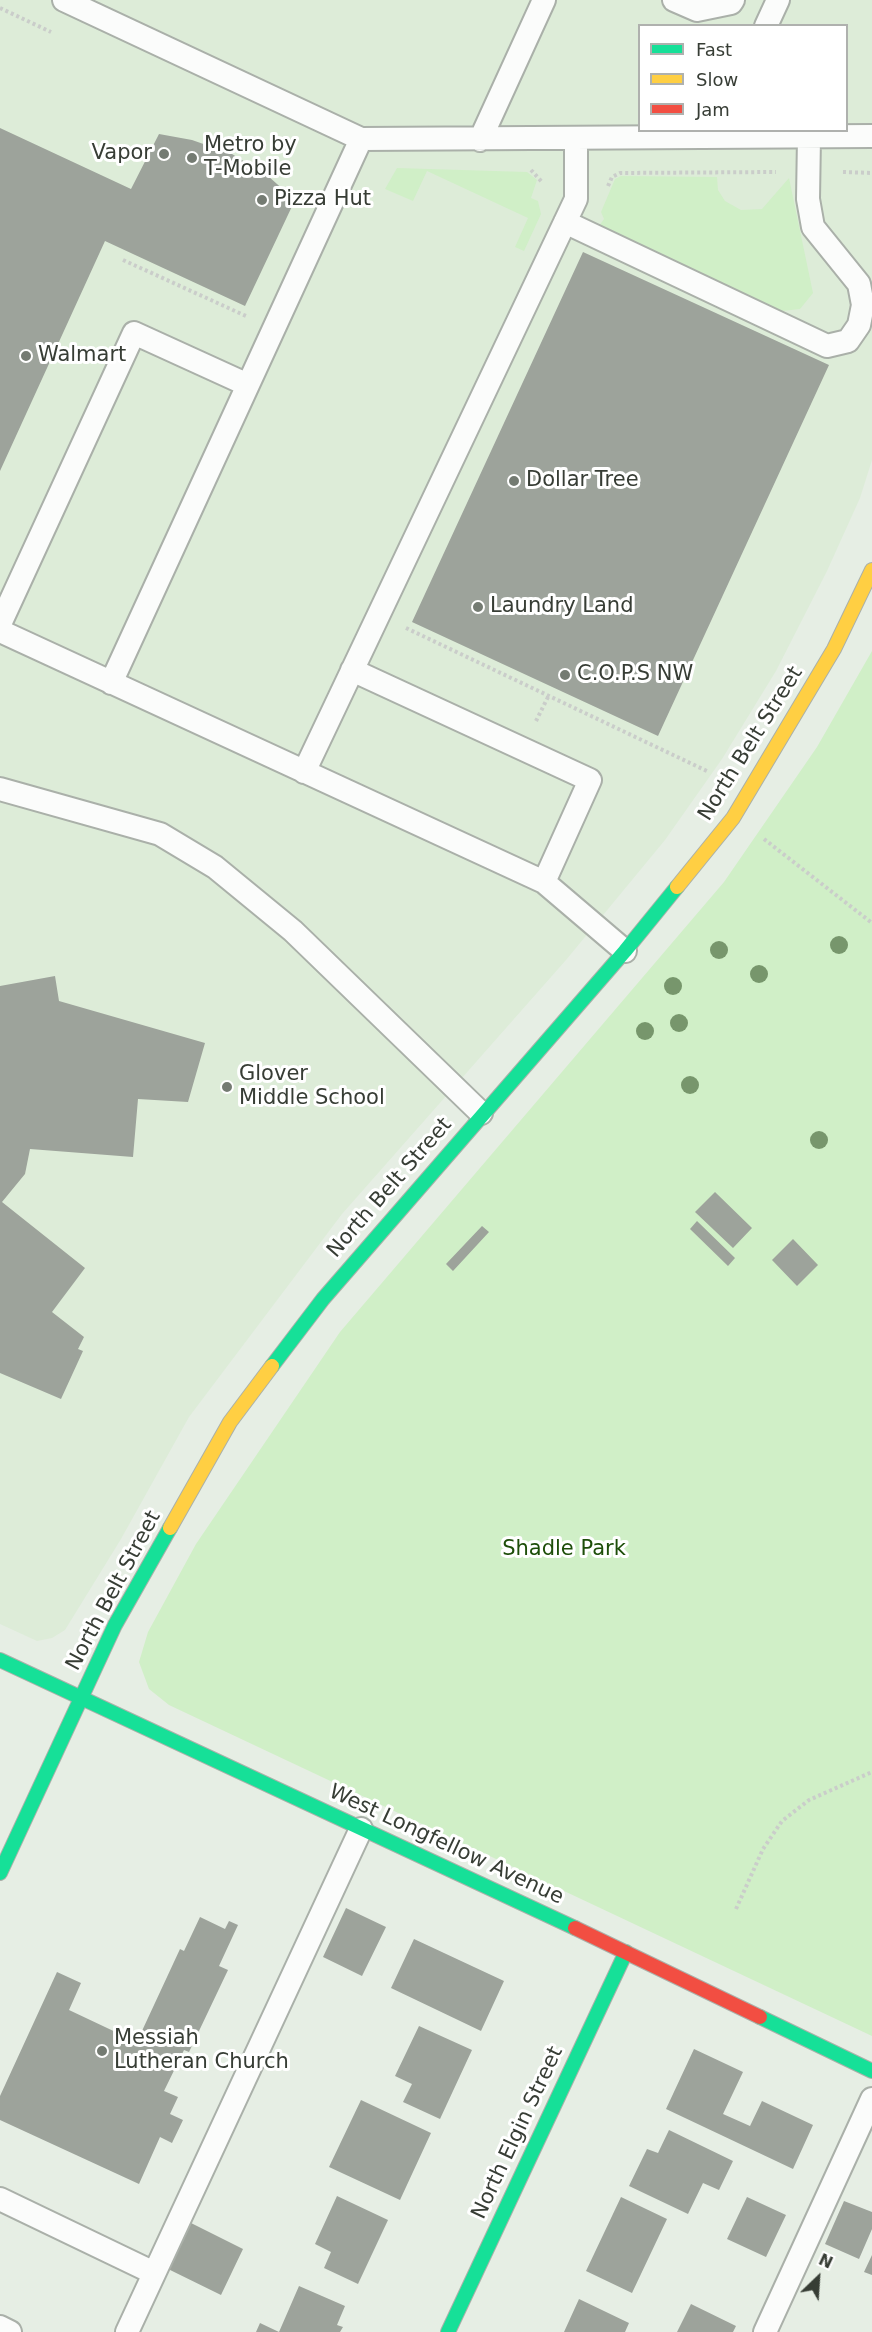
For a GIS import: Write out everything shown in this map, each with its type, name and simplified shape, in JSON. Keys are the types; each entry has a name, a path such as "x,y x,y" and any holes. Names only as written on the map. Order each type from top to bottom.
{"street":[{"name":"North Belt Street","path":"0,1872 115,1624 230,1422 323,1299 482,1113 625,951 733,818 834,649 872,570"},
{"name":"West Longfellow Avenue","path":"0,1660 626,1952 872,2071"},
{"name":"North Elgin Street","path":"448,2332 626,1952"}],"lane":[{"path":"64,0 361,140 480,140 717,134 872,136"},
{"path":"480,140 544,0"},
{"path":"674,0 697,10 731,3 733,0"},
{"path":"767,24 778,0"},
{"path":"565,222 827,346 848,341 859,325 863,305 858,284 813,227 808,199 809,136"},
{"path":"304,772 576,199 576,138"},
{"path":"111,683 361,140"},
{"path":"0,624 134,333 248,385"},
{"path":"0,631 544,882 625,951"},
{"path":"352,670 590,780 544,882"},
{"path":"0,789 160,834 215,867 293,931 482,1113"},
{"path":"127,2332 361,1829"},
{"path":"765,2332 872,2099"},
{"path":"0,2199 154,2273"},
{"path":"0,2327 10,2332"}],"path":[{"path":"0,8 53,32"},
{"path":"608,188 612,177 621,173 777,172"},
{"path":"843,172 872,172"},
{"path":"123,260 249,317 253,307"},
{"path":"411,617 406,628 709,772"},
{"path":"763,839 872,923"},
{"path":"736,1909 763,1849 782,1821 809,1800 872,1772"}],"shaded area":[{"path":"0,0 872,0 872,460 860,498 827,571 776,671 722,759 665,840 566,960 342,1214 189,1417 121,1539 65,1630 52,1638 37,1641 0,1624"}],"green space":[{"path":"397,168 527,172 537,180 531,198 538,201 541,214 524,251 515,247 528,218 427,171 413,201 385,189"},
{"path":"621,176 717,177 718,190 725,201 741,210 762,209 789,178 813,293 800,309 782,311 599,226 604,219 601,212 615,179"},
{"name":"Shadle Park","path":"872,651 872,2036 169,1705 149,1689 139,1662 148,1632 196,1544 340,1332 724,882 817,747"}],"building":[{"path":"0,128 131,189 159,134 192,140 232,154 268,176 295,200 245,306 105,241 0,471"},
{"path":"583,252 829,365 658,736 412,622"},
{"path":"55,976 59,1001 205,1043 188,1102 138,1099 133,1157 30,1149 25,1174 2,1202 85,1268 52,1312 84,1337 78,1349 83,1351 61,1399 0,1373 0,986"},
{"path":"715,1192 752,1228 733,1248 695,1212"},
{"path":"697,1221 735,1258 728,1266 690,1229"},
{"path":"482,1226 489,1232 453,1271 446,1264"},
{"path":"793,1239 818,1265 797,1286 772,1260"},
{"path":"346,1908 386,1927 362,1976 323,1957"},
{"name":"Messiah Lutheran Church","path":"200,1917 225,1929 229,1921 238,1925 219,1966 228,1970 189,2052 184,2050 164,2091 178,2097 170,2114 183,2120 172,2143 160,2137 139,2184 0,2120 0,2096 57,1972 81,1983 69,2010 141,2044 146,2035 141,2033 180,1949 184,1951"},
{"path":"414,1939 504,1981 481,2031 391,1988"},
{"path":"419,2026 472,2050 440,2119 403,2102 412,2084 395,2076"},
{"path":"694,2049 743,2072 723,2114 750,2126 762,2101 813,2125 793,2169 666,2109"},
{"path":"361,2100 431,2133 400,2200 329,2167"},
{"path":"669,2130 733,2161 719,2190 703,2183 688,2214 629,2186 647,2149 658,2153"},
{"path":"337,2196 388,2220 358,2284 324,2268 331,2252 315,2244"},
{"path":"621,2197 667,2219 632,2293 586,2271"},
{"path":"747,2197 786,2215 766,2257 727,2239"},
{"path":"844,2201 872,2212 872,2229 859,2259 825,2244"},
{"path":"189,2222 243,2249 221,2295 166,2268"},
{"path":"872,2255 872,2275 864,2272"},
{"path":"299,2286 345,2306 337,2325 343,2327 340,2332 279,2332"},
{"path":"579,2299 629,2323 625,2332 564,2332"},
{"path":"691,2304 736,2326 733,2332 677,2332"},
{"path":"260,2323 279,2332 256,2332"}],"traffic: fast":[{"path":"272,1366 323,1299 625,951 677,887"},
{"path":"0,1873 115,1625 170,1528"},
{"path":"0,1660 575,1928"},
{"path":"448,2332 626,1952"},
{"path":"760,2017 872,2071"}],"traffic: slow":[{"path":"677,887 733,818 834,649 872,570"},
{"path":"170,1528 230,1422 272,1366"}],"traffic: jam":[{"path":"575,1928 760,2017"}],"place":[{"name":"Vapor","path":"164,154"},
{"name":"Metro by T-Mobile","path":"192,158"},
{"name":"Pizza Hut","path":"262,200"},
{"name":"Walmart","path":"26,356"},
{"name":"Dollar Tree","path":"514,481"},
{"name":"Laundry Land","path":"478,607"},
{"name":"C.O.P.S NW","path":"565,675"},
{"name":"Glover Middle School","path":"227,1087"},
{"name":"Messiah Lutheran Church","path":"102,2051"}]}
